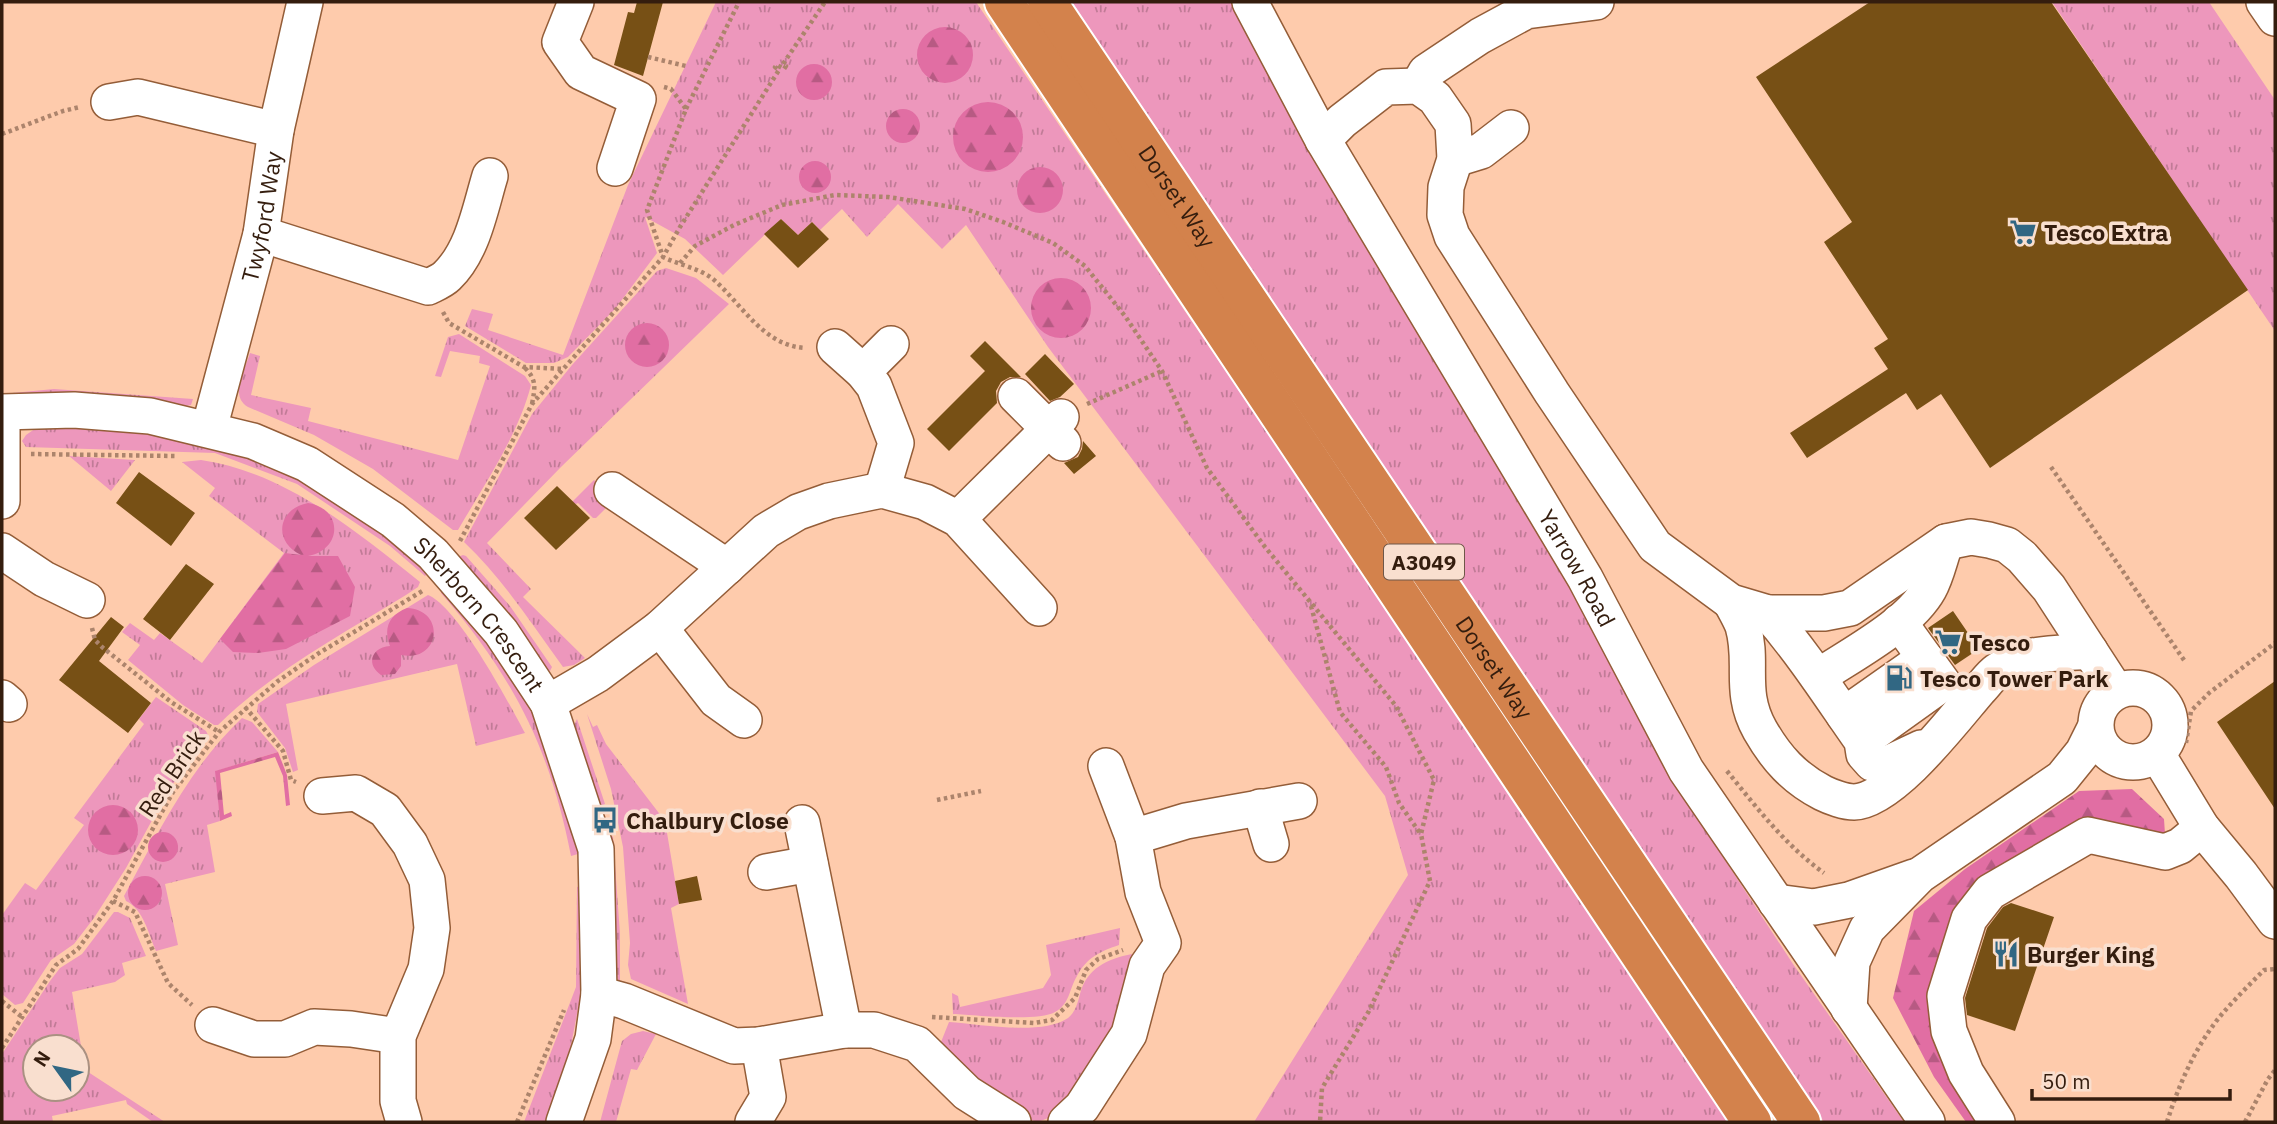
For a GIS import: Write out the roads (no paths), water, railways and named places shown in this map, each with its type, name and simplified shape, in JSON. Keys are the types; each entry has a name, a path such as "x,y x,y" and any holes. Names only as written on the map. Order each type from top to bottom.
{"highway":[{"name":"Dorset Way","path":"1004,2 1752,1122"},
{"name":"Dorset Way","path":"1047,2 1801,1122"}],"street":[{"name":"Twyford Way","path":"209,429 261,234 276,131 305,2"},
{"path":"576,2 560,42 582,72 638,99 615,168"},
{"name":"Yarrow Road","path":"1250,2 1323,140 1585,578 1686,770 1927,1122"},
{"path":"1418,86 1426,72 1480,36 1525,11 1596,2"},
{"path":"2264,2 2275,18"},
{"path":"1323,140 1342,121 1386,87 1418,86 1435,98 1453,124 1455,159 1446,187 1444,215 1452,236 1655,546 1731,602 1768,613 1824,613 1850,608 1946,542 1971,537 2007,545 2022,557 2049,588 2116,691"},
{"path":"109,102 138,97 276,131"},
{"path":"1455,159 1481,151 1511,128"},
{"path":"261,234 428,287 446,278 459,259 470,239 490,176"},
{"path":"863,372 891,344"},
{"path":"835,347 863,372 874,386 896,443 883,490"},
{"path":"958,519 1058,430 1016,396"},
{"name":"Sherborn Crescent","path":"2,412 74,410 150,416 253,441 307,464 393,520 446,568 500,632 548,703 596,849 600,994 593,1039 564,1122"},
{"path":"2,442 2,501"},
{"path":"611,490 727,567"},
{"path":"548,703 598,674 660,628 766,531 798,512 829,500 883,490 925,502 958,519 1039,608"},
{"path":"1836,703 1916,646 1931,582 1946,542"},
{"path":"2,551 44,579 87,600"},
{"path":"1836,703 1931,582"},
{"path":"1731,602 1742,625 1747,654 1746,683 1750,706 1772,750 1789,771 1809,786 1853,802 1875,796 1899,779 1997,670 2025,657 2090,650"},
{"path":"1768,613 1836,703 1864,754 1872,763 1887,764 1933,741"},
{"path":"660,628 716,699 744,720"},
{"path":"1836,703 1943,683 1916,646"},
{"path":"1849,1009 1852,962 1867,929 1920,875 2062,778 2083,752 2095,728 2100,706 2116,691 2129,687 2143,688 2155,694 2165,704 2170,717 2166,744 2157,754 2144,761 2131,763 2118,760 2106,752 2095,728"},
{"path":"2157,754 2202,828 2275,921"},
{"path":"2062,778 2091,772 2118,760"},
{"path":"1066,1122 1082,1107 1129,1034 1147,966 1163,943 1143,892 1133,837 1106,766"},
{"path":"322,796 356,793 385,810 410,844 427,880 432,928 426,969 398,1036 398,1101 404,1122"},
{"path":"1133,837 1186,821 1299,801"},
{"path":"1260,807 1271,844"},
{"path":"802,823 844,1030"},
{"path":"1997,1122 1966,1073 1949,1031 1945,996 1969,919 1990,892 2088,835 2165,852 2180,846 2202,828"},
{"path":"766,872 810,863"},
{"path":"1776,902 1814,907 1849,900 1920,875"},
{"path":"600,994 624,1001 734,1046 759,1045 844,1030 874,1030 916,1044 967,1093 1013,1122"},
{"path":"213,1025 254,1039 285,1039 314,1027 398,1036"},
{"path":"753,1122 768,1097 759,1045"}],"place":[{"name":"Tesco Extra","path":"2023,232"},
{"name":"Tesco","path":"1948,642"},
{"name":"Tesco Tower Park","path":"1899,678"},
{"name":"Chalbury Close","path":"605,820"},
{"name":"Burger King","path":"2006,954"}]}
